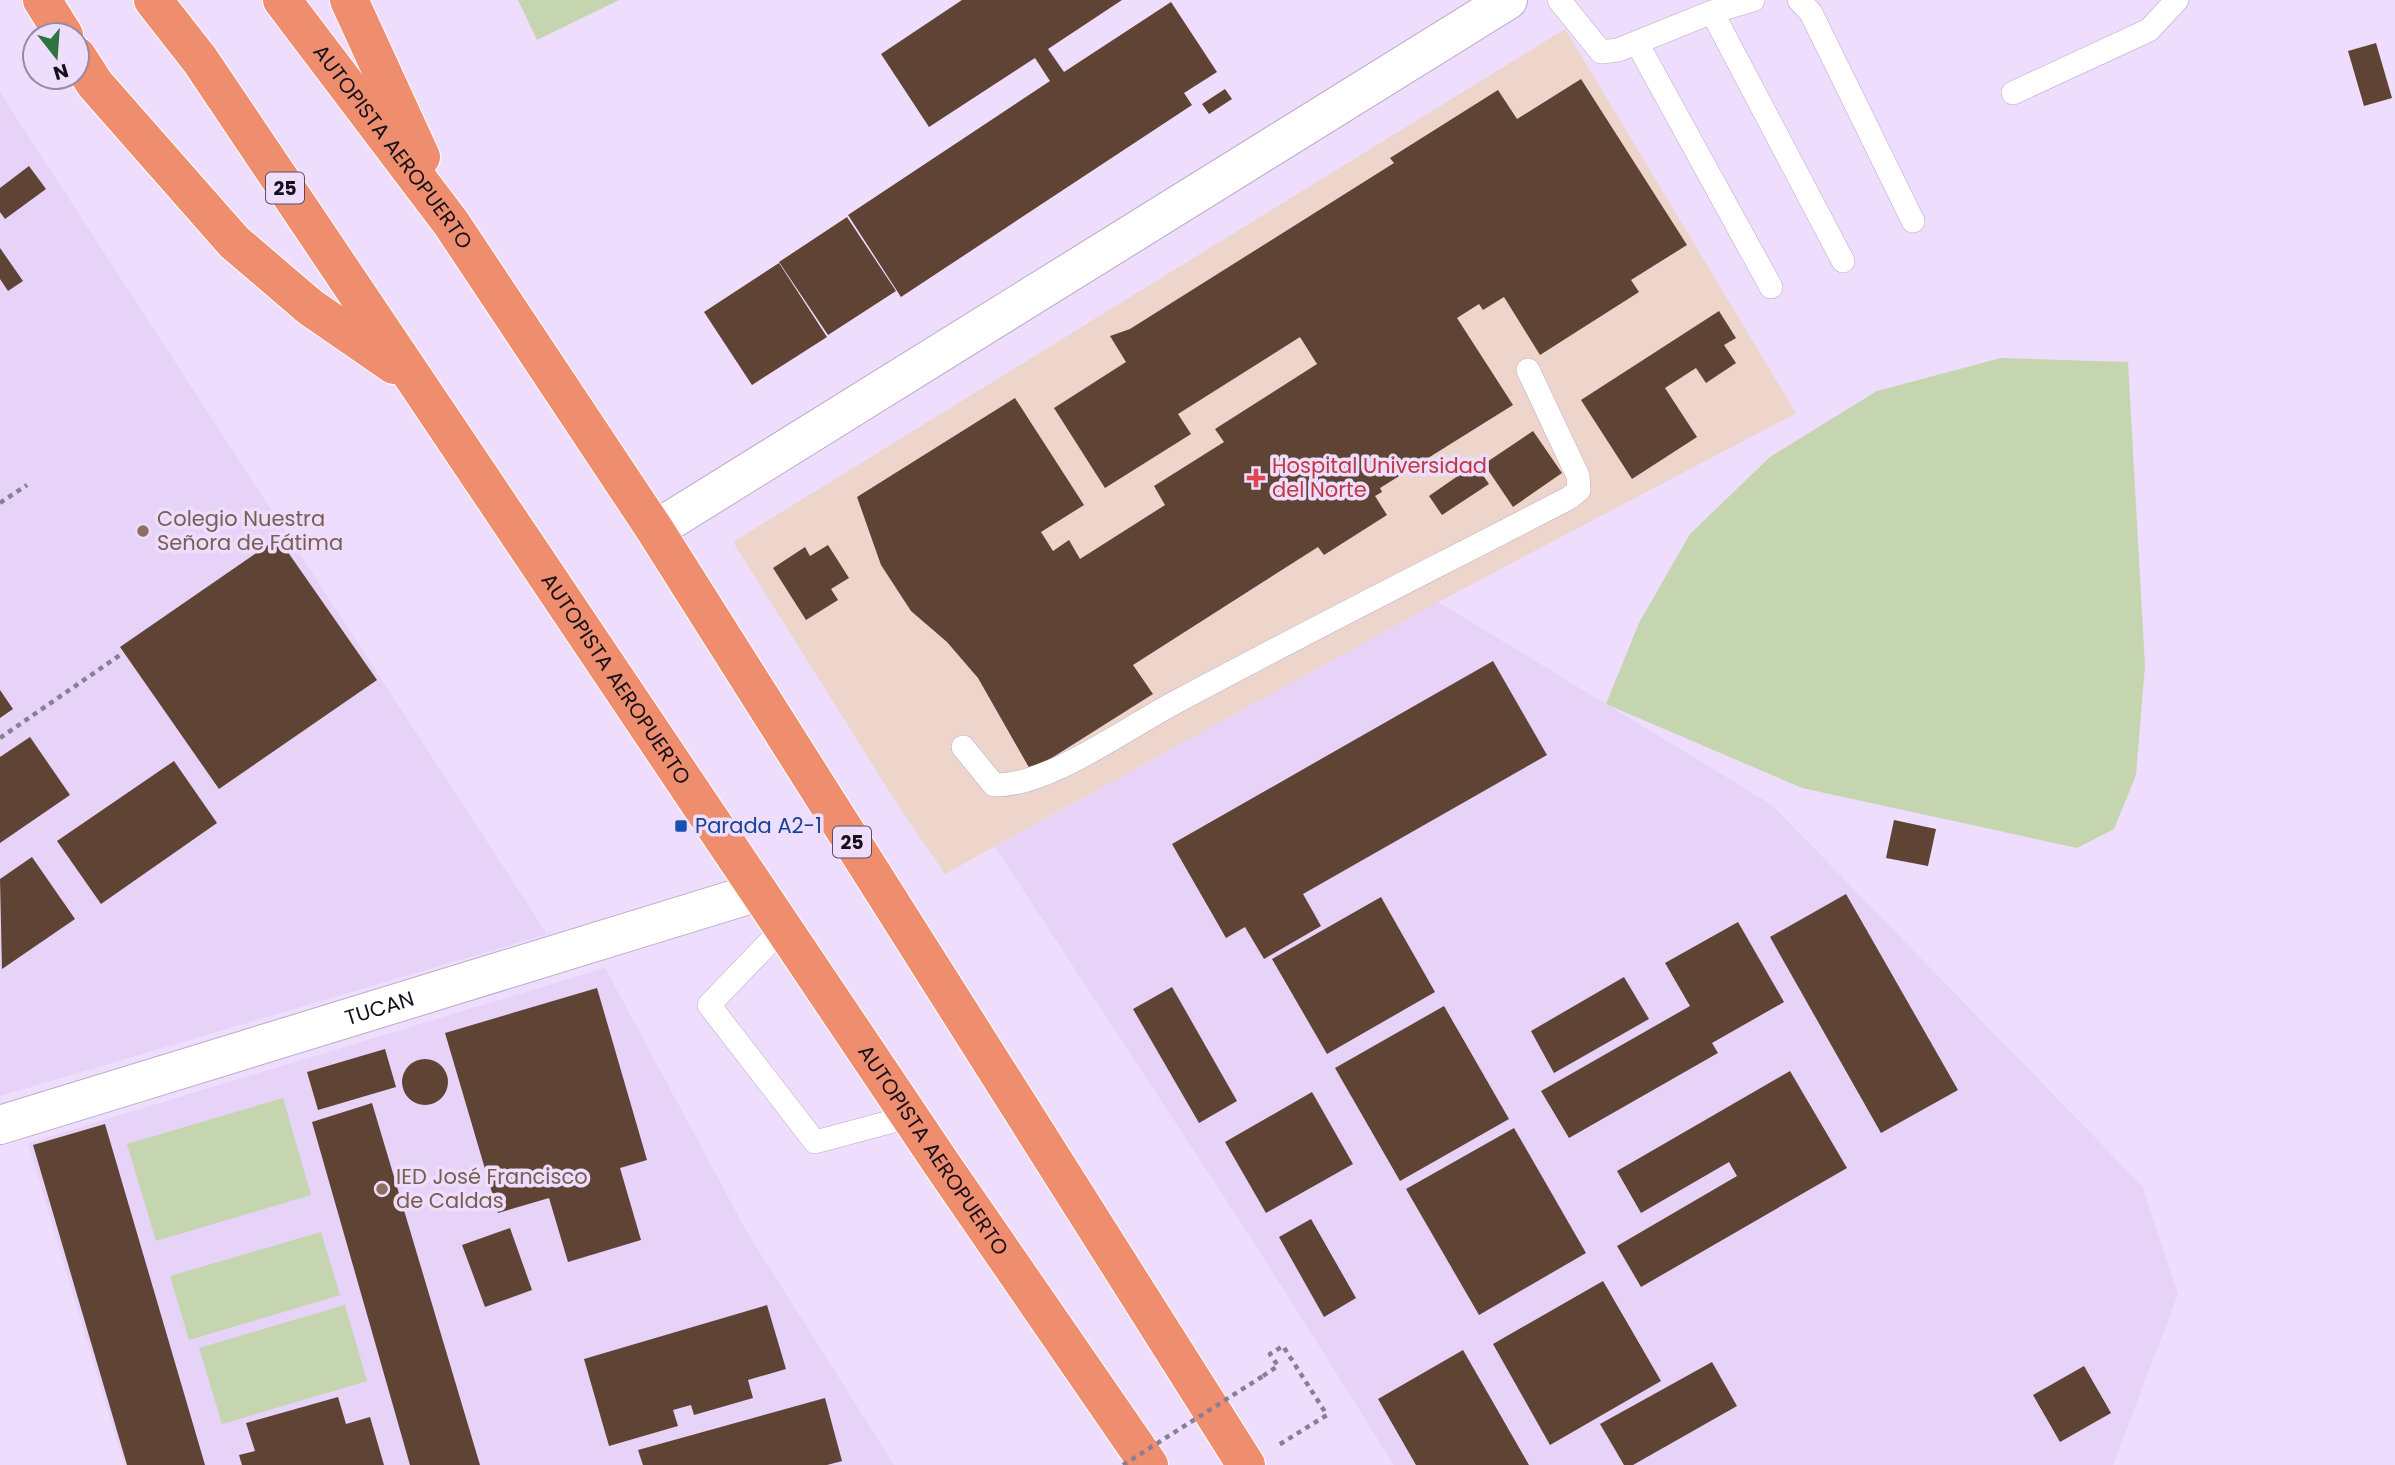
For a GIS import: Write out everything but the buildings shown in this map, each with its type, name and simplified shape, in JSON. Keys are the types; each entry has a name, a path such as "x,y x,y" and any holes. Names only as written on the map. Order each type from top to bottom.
{"highway":[{"path":"42,0 55,21"},
{"name":"AUTOPISTA AEROPUERTO","path":"153,0 200,60 758,892 1149,1465"},
{"name":"AUTOPISTA AEROPUERTO","path":"282,0 451,223 655,530 1259,1457"},
{"path":"349,0 451,223"},
{"path":"91,78 192,199 234,242 310,307 413,378"}],"street":[{"path":"655,530 1508,0"},
{"name":"TUCAN","path":"0,1125 758,892"}],"lane":[{"path":"1559,0 1601,52 1618,50 1712,12 1752,0"},
{"path":"1799,0 1811,13 1913,222"},
{"path":"2013,93 2150,30 2177,0"},
{"path":"1712,12 1843,261"},
{"path":"1637,43 1771,287"},
{"path":"963,747 994,785 1013,785 1044,775 1188,695 1569,498 1579,490 1578,476 1528,370"},
{"path":"783,928 709,1005 815,1142 912,1116"}],"path":[{"path":"0,503 27,485"},
{"path":"0,738 120,655"},
{"path":"1123,1465 1278,1366 1270,1354 1283,1346 1327,1415 1259,1457"}],"shaded area":[{"name":"Hospital Universidad del Norte","path":"1565,29 1796,413 1438,602 945,874 901,810 733,542"},
{"name":"Colegio Nuestra Señora de Fátima","path":"0,92 23,128 547,934 0,1096"},
{"path":"1438,602 1772,805 2142,1186 2178,1294 2113,1465 1394,1465 1255,1244 995,847"},
{"name":"IED José Francisco de Caldas","path":"605,968 748,1234 894,1465 124,1465 28,1143"}],"green space":[{"path":"518,0 619,0 537,40"},
{"path":"2001,358 2128,362 2145,666 2136,775 2114,829 2077,848 1802,788 1606,704 1639,623 1690,534 1770,457 1877,391"},
{"path":"283,1098 311,1195 156,1241 127,1144"},
{"path":"321,1232 340,1295 189,1340 170,1276"},
{"path":"345,1305 367,1381 222,1424 199,1348"}],"place":[{"name":"Hospital Universidad del Norte","path":"1256,478"},
{"name":"Colegio Nuestra Señora de Fátima","path":"143,531"},
{"name":"Parada A2-1","path":"681,826"},
{"name":"IED José Francisco de Caldas","path":"382,1189"}]}
